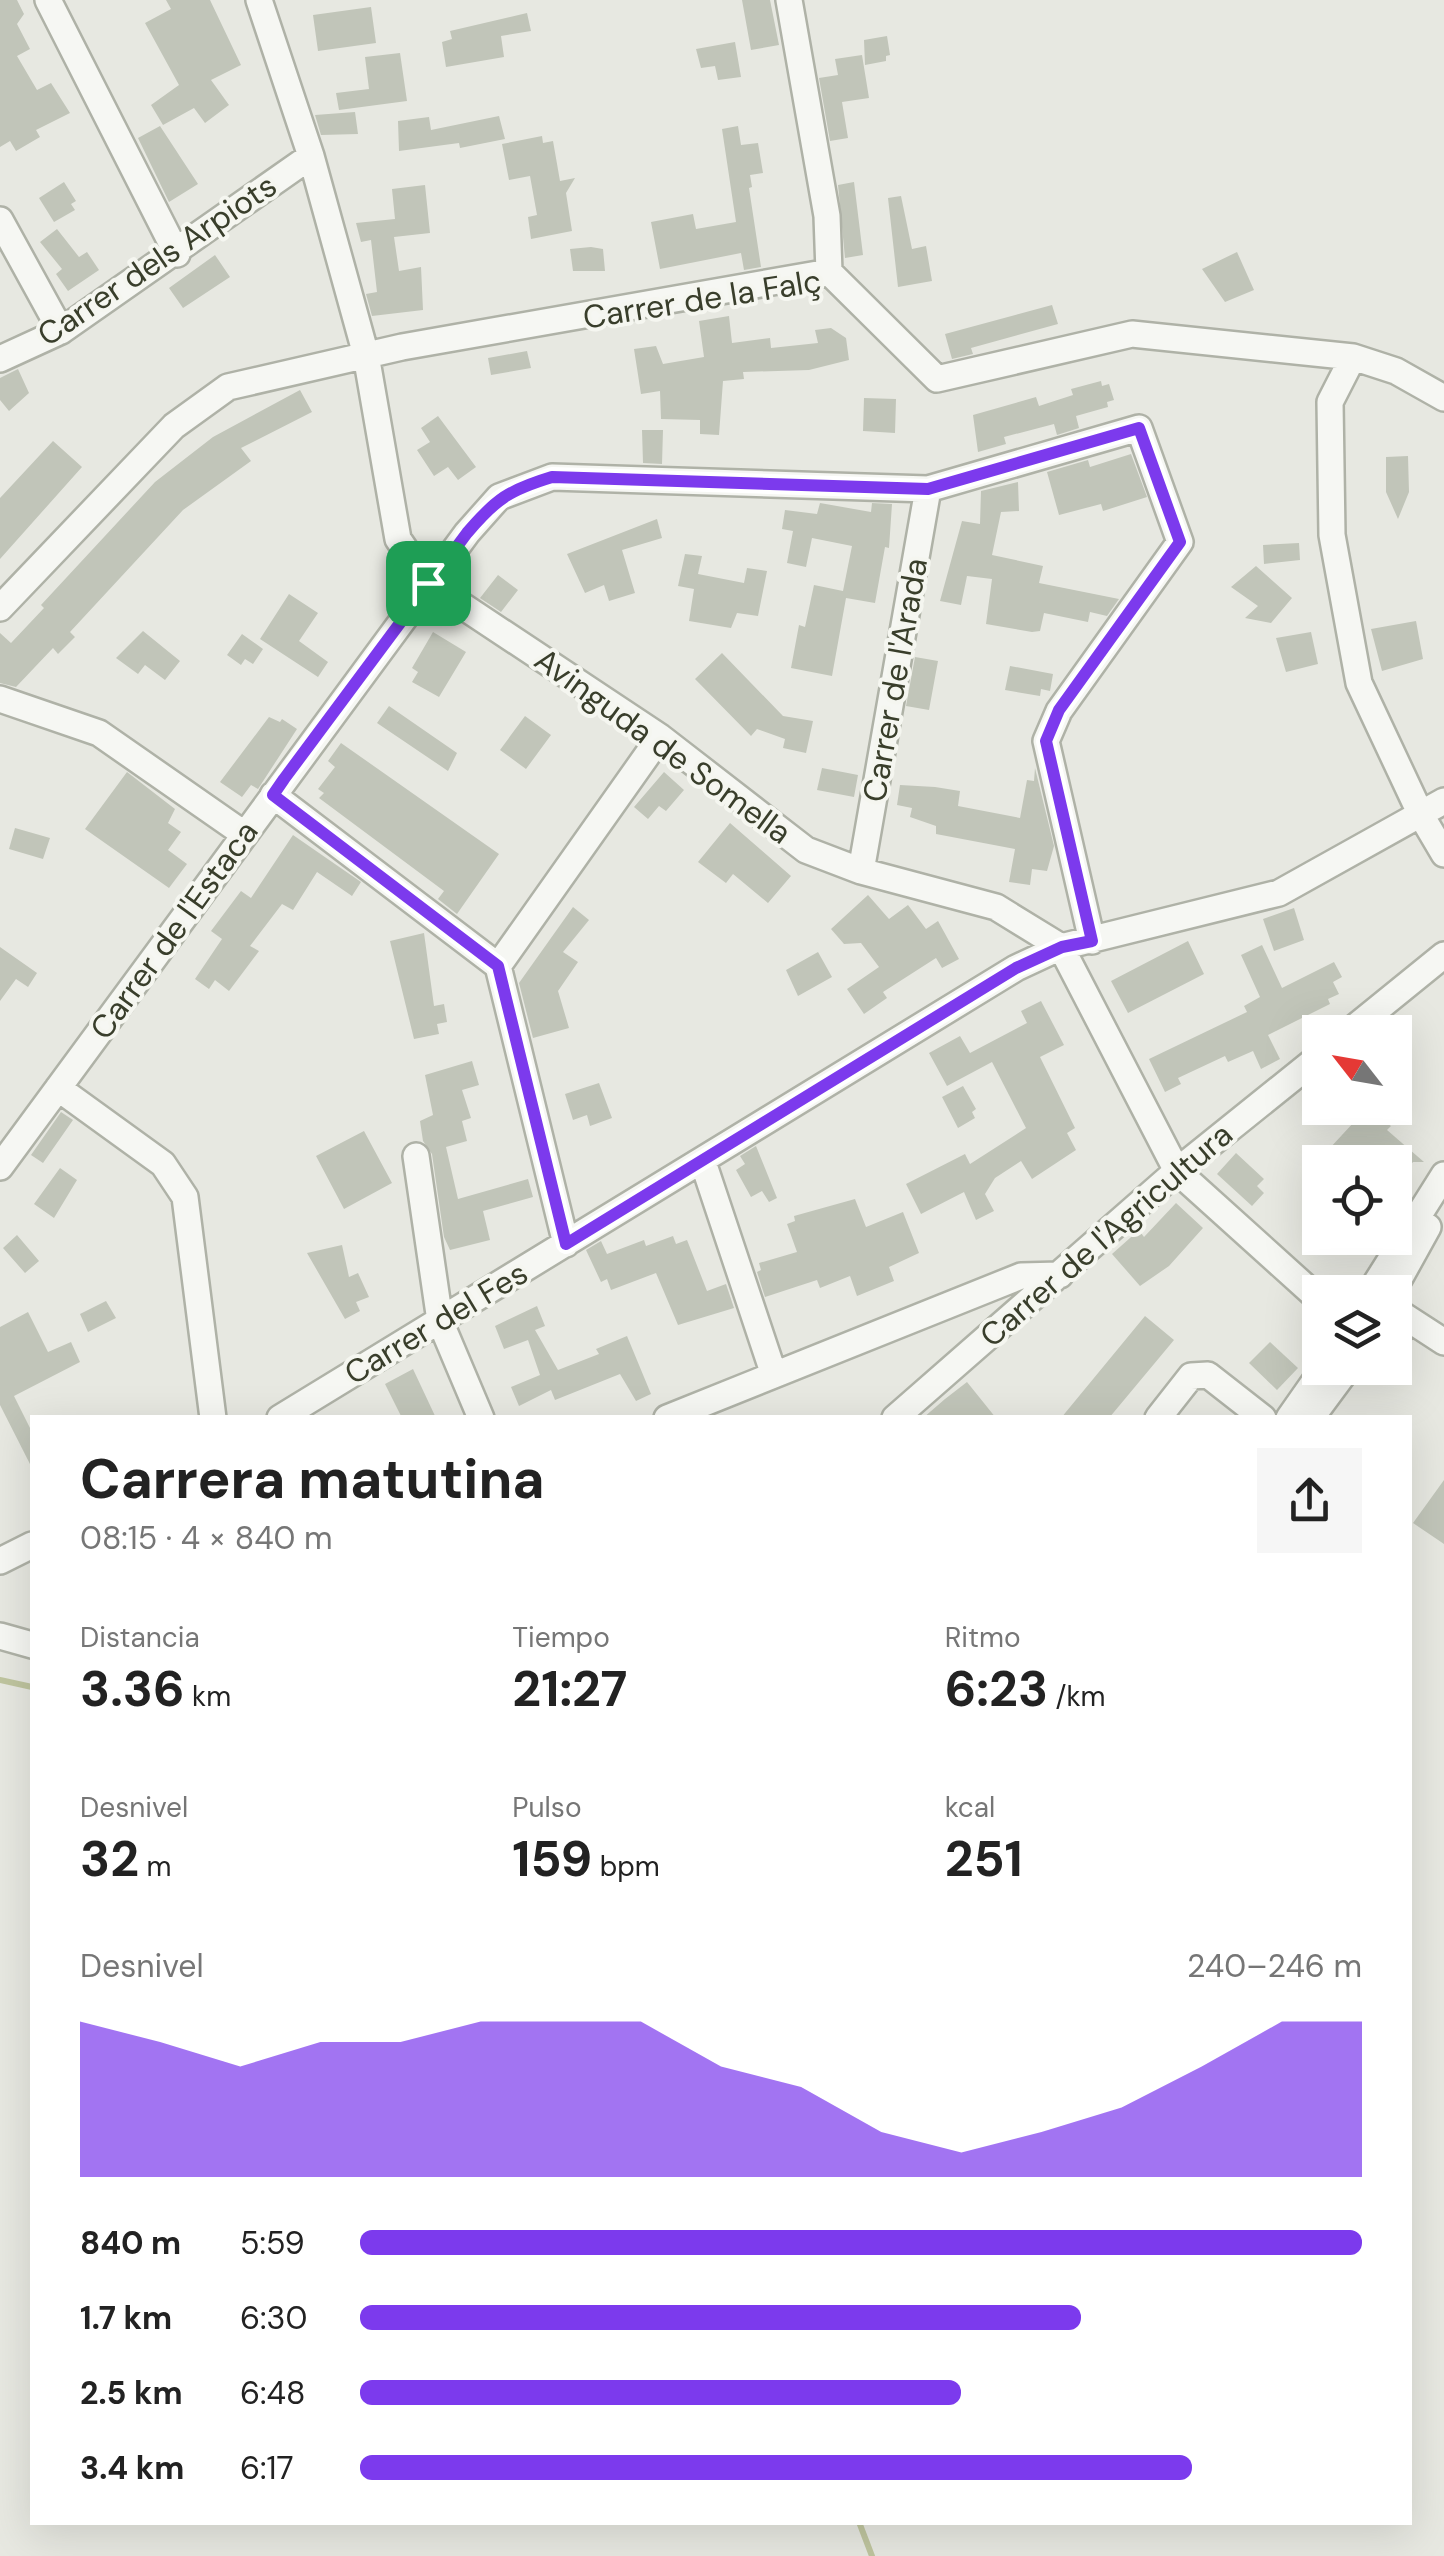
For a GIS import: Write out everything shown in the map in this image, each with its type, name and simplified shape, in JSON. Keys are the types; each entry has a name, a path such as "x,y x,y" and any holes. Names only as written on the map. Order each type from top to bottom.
{"street":[{"path":"48,0 177,254"},
{"name":"Avinguda de Somella","path":"259,0 310,156 366,356 398,539 428,583 660,737 806,850 861,871 996,907 1062,947"},
{"path":"789,0 827,216 828,272"},
{"name":"Carrer dels Arpiots","path":"0,359 61,332 177,254 310,156"},
{"path":"0,220 61,332"},
{"name":"Carrer de la Falç","path":"0,608 174,426 228,386 366,356 828,272 937,379 1132,334 1352,357 1396,371 1444,398"},
{"path":"1352,357 1330,402 1332,535 1359,683 1420,816 1444,854"},
{"name":"Carrer de l'Estaca","path":"0,1167 428,583 498,497 552,477 928,489 1139,428 1180,542 1059,710 1046,741 1092,941"},
{"name":"Carrer de l'Arada","path":"861,871 928,489"},
{"path":"0,700 100,734 244,834"},
{"path":"498,966 660,737"},
{"path":"273,795 498,966 566,1244"},
{"name":"Carrer del Fes","path":"285,1415 1016,968 1062,947 1279,893 1444,801"},
{"path":"1062,947 1177,1172 1302,1284"},
{"path":"1370,1015 1444,955"},
{"name":"Carrer de l'Agricultura","path":"898,1415 1177,1172 1302,1071"},
{"path":"58,1088 164,1164 185,1197 213,1415"},
{"path":"416,1156 440,1321 481,1415"},
{"path":"703,1162 774,1375"},
{"path":"1382,1275 1444,1175"},
{"path":"1412,1280 1444,1199"},
{"path":"674,1415 1021,1276 1060,1274"},
{"path":"1412,1326 1442,1341"},
{"path":"1160,1415 1191,1376 1208,1375 1258,1415"},
{"path":"1291,1415 1312,1385"},
{"path":"1313,1415 1335,1385"},
{"path":"0,1561 30,1547"},
{"path":"0,1636 30,1645"}],"building":[{"path":"0,0 17,0 24,14 17,24 30,49 17,56 37,90 51,83 70,113 36,130 40,137 16,151 10,141 0,147"},
{"path":"166,0 210,0 241,65 211,80 229,105 205,123 194,108 163,125 151,105 179,85 145,23 171,9"},
{"path":"742,0 770,0 779,45 751,50"},
{"path":"371,7 376,43 318,51 313,15"},
{"path":"527,13 531,31 501,36 504,57 446,67 442,42 452,39 450,31"},
{"path":"887,36 890,55 886,61 865,65 864,40"},
{"path":"735,42 741,77 718,80 715,66 701,68 696,49"},
{"path":"400,53 407,101 339,110 336,93 369,89 365,57"},
{"path":"862,55 869,98 842,102 848,138 830,141 819,78 838,75 835,59"},
{"path":"355,112 358,134 321,135 315,115"},
{"path":"499,116 505,139 460,148 459,143 399,151 398,121 429,117 431,130"},
{"path":"160,126 198,184 169,202 138,138"},
{"path":"738,126 741,145 758,143 763,173 750,175 749,188 761,267 744,270 741,253 660,269 651,222 693,214 696,229 736,222 722,129"},
{"path":"542,136 543,143 553,141 560,181 575,178 566,193 572,231 531,239 528,217 537,215 530,176 509,180 502,144"},
{"path":"64,182 76,201 71,204 75,210 54,222 39,198"},
{"path":"854,182 863,255 845,258 838,185"},
{"path":"425,185 430,233 394,237 399,271 421,267 423,310 372,316 366,294 377,292 371,240 361,242 356,223 395,219 392,189"},
{"path":"901,196 912,249 926,246 932,281 898,287 888,198"},
{"path":"57,229 79,257 87,252 99,270 68,291 56,274 62,269 40,242"},
{"path":"570,249 603,249 605,271 573,271"},
{"path":"1237,252 1254,290 1225,302 1202,269"},
{"path":"215,255 230,277 183,308 169,288"},
{"path":"1052,305 1058,324 971,348 973,354 952,359 945,334"},
{"path":"729,316 732,343 770,338 771,348 818,343 815,330 831,328 846,338 849,360 809,370 743,372 744,379 723,381 719,435 700,434 700,420 661,419 660,391 641,394 634,349 656,346 663,364 704,357 699,321"},
{"path":"527,351 531,368 491,375 488,358"},
{"path":"18,369 29,393 9,411 0,400 0,378"},
{"path":"1101,381 1102,386 1109,384 1114,400 1107,402 1108,407 1076,416 1079,428 1057,435 1054,424 1004,437 1006,444 978,452 973,415 1036,397 1039,406 1073,395 1071,389"},
{"path":"300,390 312,412 241,448 251,461 183,510 70,632 75,637 58,654 53,648 16,687 0,683 0,633 11,643 155,482 213,437"},
{"path":"864,398 896,399 895,433 863,431"},
{"path":"438,416 476,467 458,480 448,467 434,476 417,450 430,442 421,428"},
{"path":"642,430 663,430 662,464 643,463"},
{"path":"53,441 82,467 0,559 0,498"},
{"path":"1131,454 1147,497 1103,511 1101,504 1059,515 1047,472 1088,460 1090,467"},
{"path":"1408,456 1409,492 1398,519 1386,492 1386,457"},
{"path":"1018,482 1019,511 1001,512 992,555 1043,566 1039,583 1119,599 1107,616 1090,612 1088,622 1044,613 1040,631 1032,632 986,624 992,579 967,576 961,605 940,601 962,521 980,524 981,491"},
{"path":"820,503 871,512 872,503 892,504 889,548 885,547 875,603 846,598 832,676 791,668 799,625 805,627 814,585 843,591 852,546 812,538 806,567 787,563 793,531 782,529 785,510 817,514"},
{"path":"657,519 662,538 622,550 635,593 609,601 604,585 585,593 567,554"},
{"path":"1299,543 1300,560 1264,564 1263,545"},
{"path":"685,554 702,556 698,574 744,583 747,568 767,571 758,616 737,613 731,628 689,621 694,589 678,586"},
{"path":"1256,566 1292,598 1271,623 1245,618 1258,606 1231,587"},
{"path":"498,575 518,590 501,612 480,598"},
{"path":"289,594 318,613 299,641 328,662 318,677 260,639"},
{"path":"1416,621 1423,659 1382,671 1371,629"},
{"path":"143,631 180,661 165,680 145,665 138,674 116,658"},
{"path":"433,632 466,652 439,697 412,682 418,672 412,668"},
{"path":"1311,632 1318,664 1286,672 1276,638"},
{"path":"242,634 263,649 253,664 245,659 241,665 227,655"},
{"path":"722,653 783,716 813,721 806,753 783,748 785,739 757,729 751,736 695,679"},
{"path":"915,657 938,661 929,710 906,706"},
{"path":"1010,666 1053,674 1050,691 1041,689 1040,696 1005,690"},
{"path":"389,706 457,753 448,771 377,723"},
{"path":"525,716 551,735 526,769 500,750"},
{"path":"269,717 280,722 282,719 297,729 258,789 251,785 242,797 220,782"},
{"path":"341,743 499,854 457,914 438,899 444,891 319,798 324,793 318,789 335,767 328,761"},
{"path":"822,768 858,775 854,797 817,790"},
{"path":"1035,768 1054,846 1047,871 1032,869 1030,885 1009,882 1015,849 936,834 936,826 910,817 912,808 897,805 900,785 935,787 960,791 958,806 1020,818 1027,780 1034,781"},
{"path":"127,772 175,809 168,823 181,832 168,850 187,864 169,888 85,829"},
{"path":"664,772 684,790 666,811 659,806 648,819 634,807"},
{"path":"730,823 791,876 768,903 733,874 726,883 698,862"},
{"path":"15,828 50,838 43,859 9,849"},
{"path":"293,835 361,882 352,896 317,872 293,910 282,904 250,946 259,951 229,991 215,980 209,989 195,979 222,939 211,931 241,891 251,898"},
{"path":"868,895 889,919 908,905 926,929 938,921 959,959 942,968 936,958 883,992 887,998 864,1014 847,989 879,967 861,943 844,944 831,929"},
{"path":"573,907 589,920 563,952 578,962 558,991 569,1028 533,1038 519,983"},
{"path":"1294,908 1304,940 1274,951 1263,919"},
{"path":"424,933 434,1006 444,1004 447,1022 437,1024 439,1034 414,1039 390,941"},
{"path":"1188,941 1204,974 1128,1013 1111,981"},
{"path":"1262,945 1282,988 1334,962 1342,977 1333,982 1339,994 1328,999 1330,1004 1268,1035 1280,1059 1261,1069 1253,1051 1228,1062 1225,1056 1178,1078 1181,1084 1165,1092 1149,1059 1247,1012 1244,1006 1260,997 1241,955"},
{"path":"0,947 37,973 28,987 16,979 0,1001"},
{"path":"818,952 832,977 798,996 786,970"},
{"path":"1041,1001 1064,1045 1040,1057 1075,1128 1067,1133 1076,1150 1032,1179 1021,1161 995,1178 985,1194 994,1211 976,1220 964,1192 921,1214 906,1184 965,1154 970,1164 1026,1128 992,1062 947,1086 929,1053 960,1036 970,1053 1027,1023 1021,1011"},
{"path":"472,1061 479,1085 462,1090 471,1118 462,1121 467,1141 446,1147 458,1199 528,1179 533,1197 483,1211 490,1240 450,1250 444,1237 432,1154 423,1141 420,1121 433,1115 425,1075"},
{"path":"599,1083 612,1118 590,1126 587,1115 573,1120 565,1094"},
{"path":"963,1086 976,1109 972,1112 975,1118 958,1128 942,1097"},
{"path":"61,1112 73,1120 43,1163 31,1155"},
{"path":"1351,1125 1390,1125 1387,1130 1404,1145 1333,1145"},
{"path":"364,1131 392,1183 344,1209 316,1156"},
{"path":"756,1146 777,1198 769,1202 762,1191 751,1197 736,1170 745,1164 740,1156"},
{"path":"1412,1152 1424,1162 1413,1162"},
{"path":"1236,1153 1264,1179 1257,1186 1264,1193 1252,1206 1217,1174"},
{"path":"60,1168 77,1180 54,1218 34,1204"},
{"path":"855,1199 866,1227 903,1212 919,1253 889,1267 894,1281 857,1296 850,1276 820,1288 817,1280 765,1297 757,1272 761,1270 759,1263 797,1252 787,1224 795,1221 794,1216"},
{"path":"1176,1203 1203,1228 1169,1266 1140,1286 1112,1254 1139,1230 1144,1237"},
{"path":"17,1235 39,1261 25,1273 3,1248"},
{"path":"673,1236 676,1244 687,1240 707,1291 726,1284 734,1308 678,1325 656,1273 611,1290 607,1279 601,1282 586,1250 601,1241 607,1254 644,1240 646,1246"},
{"path":"342,1245 349,1277 358,1273 369,1297 356,1302 360,1311 345,1319 307,1253"},
{"path":"106,1301 116,1318 88,1332 80,1314"},
{"path":"537,1306 545,1326 535,1330 558,1370 599,1354 596,1349 627,1336 651,1394 636,1401 620,1374 555,1400 551,1390 519,1406 511,1387 540,1375 528,1340 504,1349 495,1326"},
{"path":"28,1312 48,1352 71,1342 80,1362 14,1396 30,1428 30,1464 0,1405 0,1327"},
{"path":"1145,1316 1174,1340 1112,1415 1063,1415"},
{"path":"1270,1342 1298,1368 1277,1390 1249,1363"},
{"path":"413,1369 435,1415 400,1415 385,1384"},
{"path":"967,1382 994,1415 926,1415"},
{"path":"1444,1480 1444,1544 1413,1523"}],"waterway":[{"path":"0,1680 30,1687"},
{"path":"860,2525 872,2556"}],"route":[{"path":"1139,428 1180,542 1059,710 1046,741 1092,941 1062,947 1016,968 566,1244 498,966 273,795 428,583 498,497 552,477 928,489 1139,428"}]}
